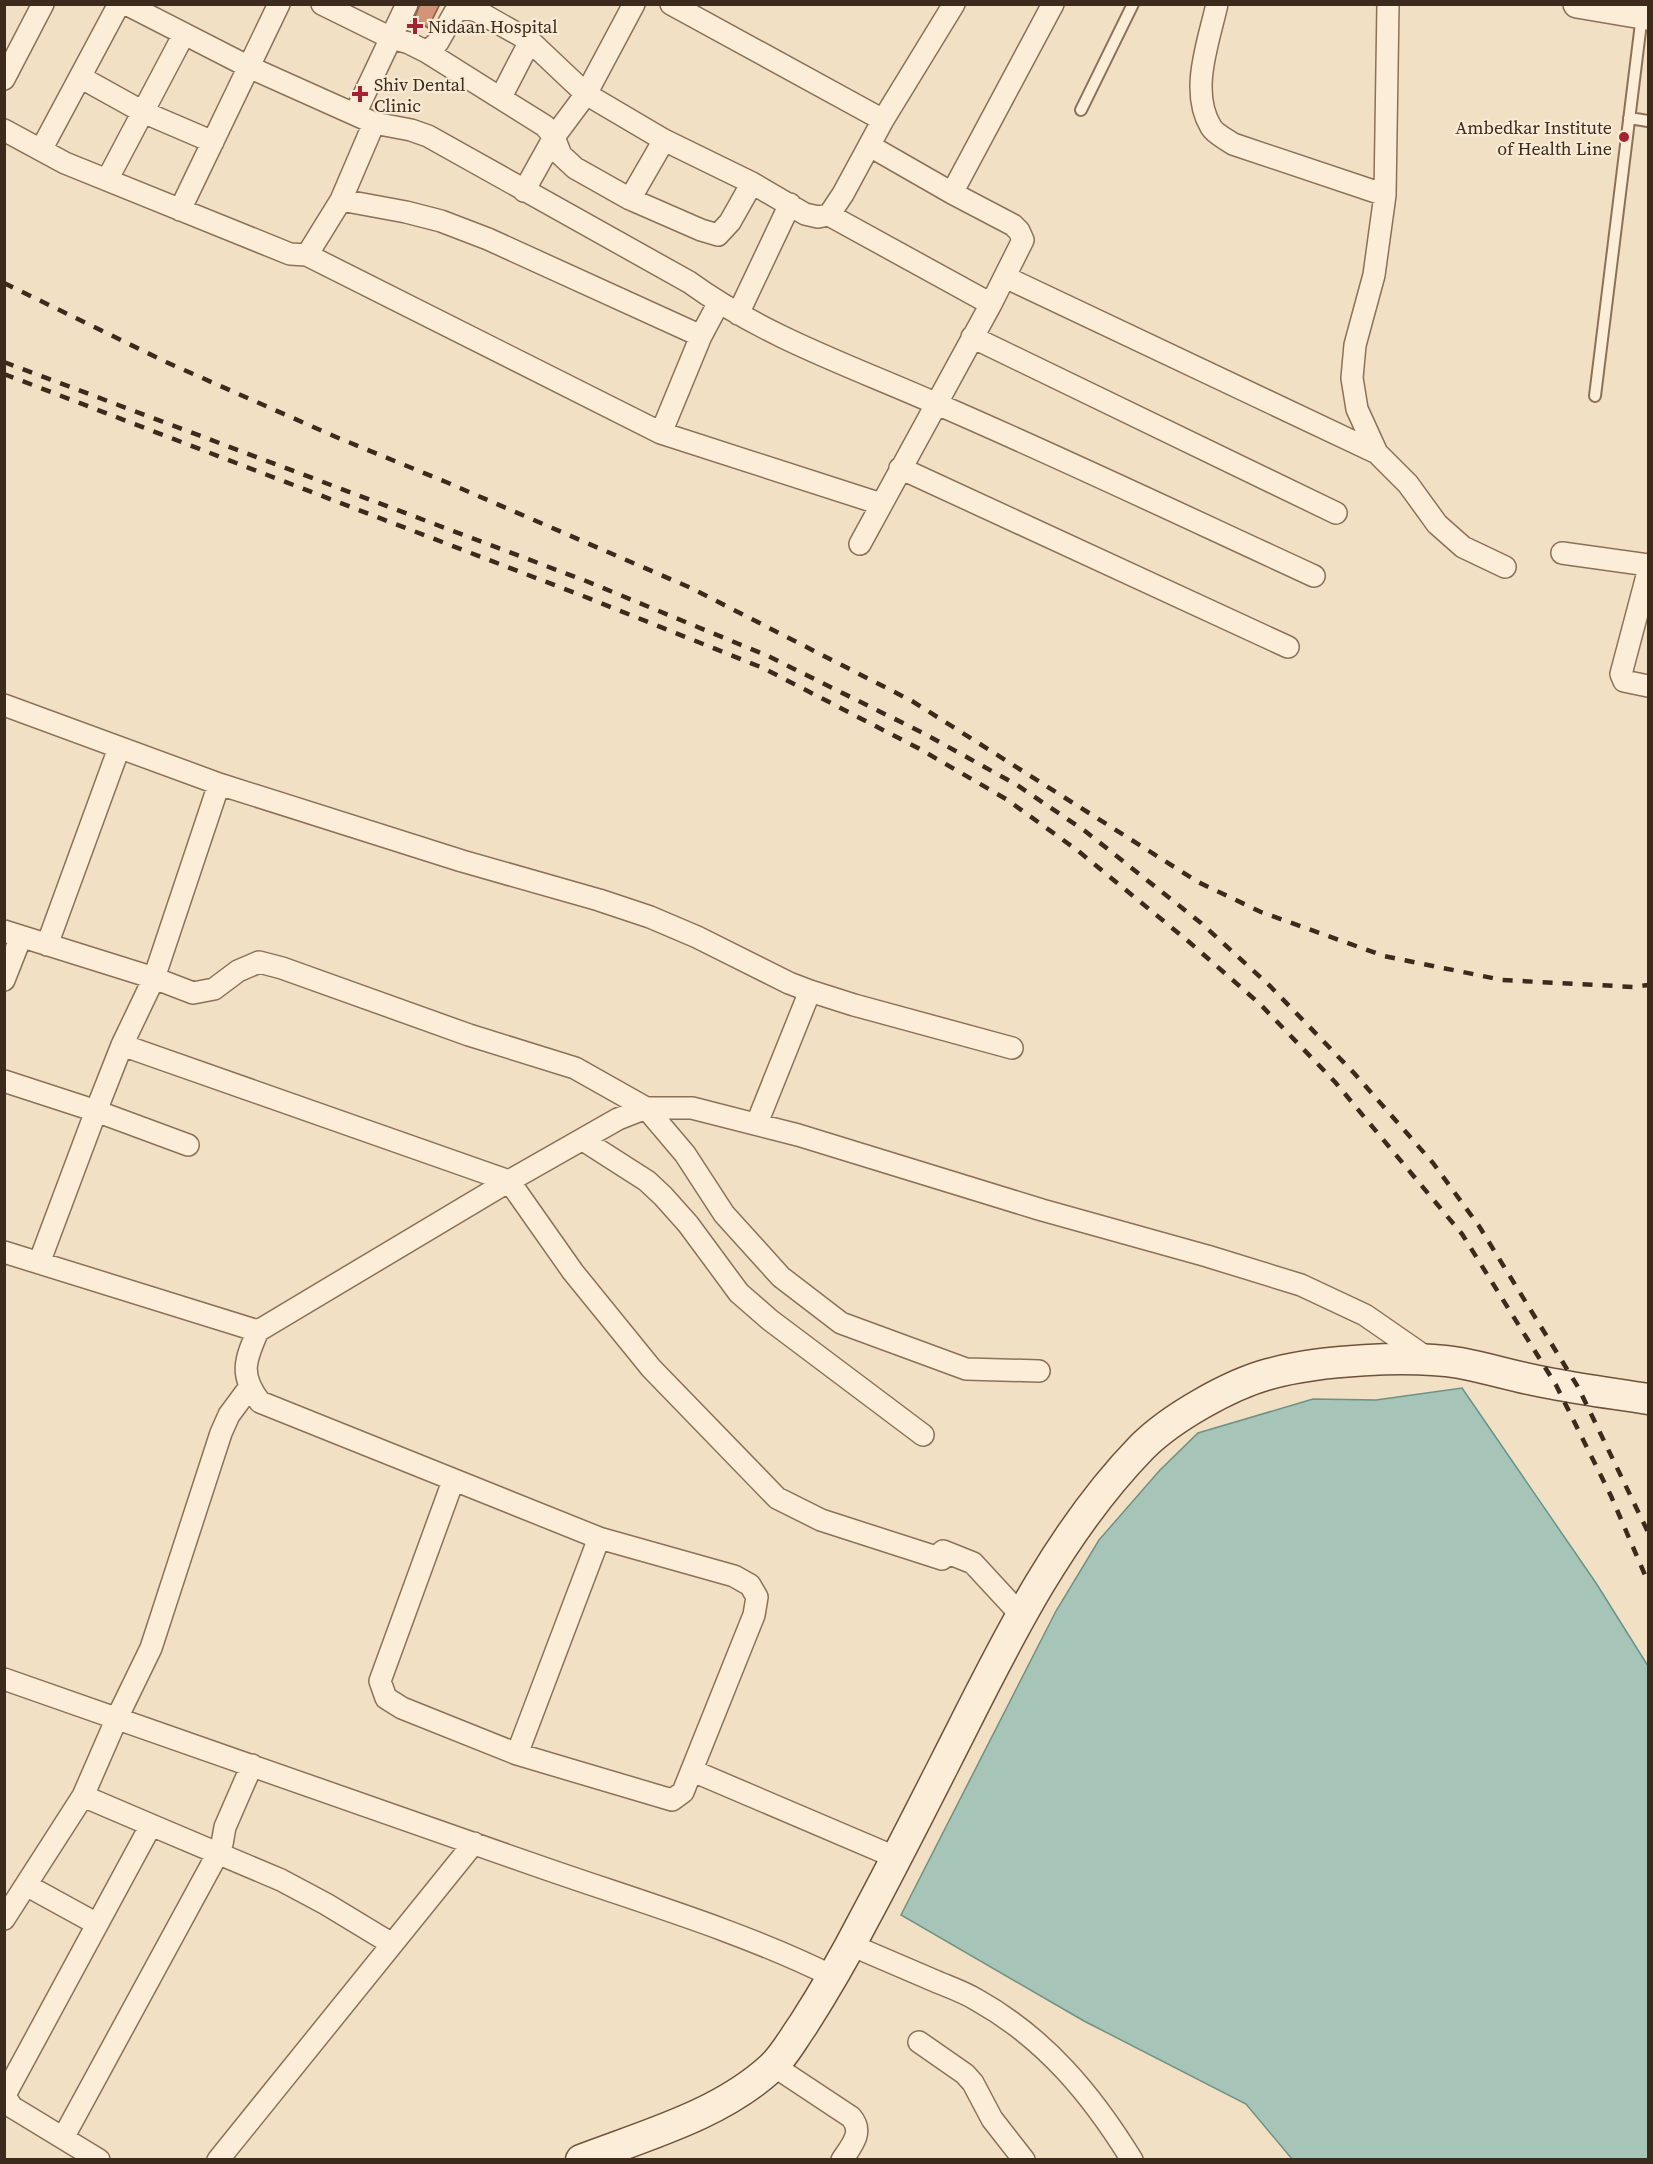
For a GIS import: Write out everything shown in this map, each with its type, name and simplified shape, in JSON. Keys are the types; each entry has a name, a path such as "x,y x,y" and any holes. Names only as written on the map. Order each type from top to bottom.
{"main road":[{"path":"581,2160 708,2110 736,2094 774,2066 834,1977 897,1858 989,1674 1066,1543 1090,1509 1144,1445 1181,1416 1225,1392 1268,1374 1316,1365 1374,1360 1430,1360 1459,1363 1556,1385 1648,1399"}],"street":[{"path":"4,79 43,4"},
{"path":"41,150 119,4"},
{"path":"126,4 249,67 365,118 428,136 689,282 718,304 785,340 937,404 1314,576"},
{"path":"180,210 279,4"},
{"path":"321,4 427,52 544,126 554,137 561,155 575,168 630,199 701,230 718,235 729,222 752,183"},
{"path":"307,255 341,200 365,118 392,38 407,4"},
{"path":"524,191 554,137 586,94 634,4"},
{"path":"671,4 884,120"},
{"path":"829,215 954,4"},
{"path":"952,193 1053,4"},
{"path":"1217,4 1202,69 1202,103 1211,129 1233,144 1385,195"},
{"path":"1377,453 1357,409 1352,378 1355,345 1374,275 1385,195 1388,4"},
{"path":"1577,4 1645,16"},
{"path":"427,52 438,42 455,12 466,8 477,11 530,41 586,94 664,140 752,183 805,214 818,217 829,215 991,304"},
{"path":"107,180 184,34"},
{"path":"501,97 530,41"},
{"path":"80,77 143,112 213,142"},
{"path":"4,130 65,163 291,254 307,255 661,432 881,504"},
{"path":"630,199 664,140"},
{"path":"860,544 991,304 1023,240 1013,225 870,146"},
{"path":"341,200 441,221 488,239 701,336"},
{"path":"738,314 790,204"},
{"path":"1005,277 1377,453 1408,484 1437,524 1463,547 1505,567"},
{"path":"661,432 701,336 718,304"},
{"path":"972,337 1336,513"},
{"path":"900,468 1288,647"},
{"path":"1562,553 1648,565"},
{"path":"1648,572 1621,674 1622,678 1628,682 1648,686"},
{"path":"4,705 219,784 462,861 651,917 810,991 1012,1048"},
{"path":"47,945 119,748"},
{"path":"39,1263 122,1045 154,978 219,784"},
{"path":"4,981 13,934 154,978 193,993 214,989 238,971 259,962 282,968 469,1035 575,1068 646,1108 685,1154 724,1214 781,1277 841,1323 966,1369 1039,1371"},
{"path":"756,1123 810,991"},
{"path":"122,1045 509,1181 573,1272 651,1368 777,1498 821,1520 973,1563 1022,1616"},
{"path":"4,1081 96,1111 188,1145"},
{"path":"453,1481 380,1681 386,1698 402,1708 517,1754 672,1800 684,1792 754,1615 757,1597 750,1585 734,1576 599,1538 260,1402 249,1388 246,1368 249,1351 258,1331 509,1181 646,1108 692,1108 756,1123 1301,1285 1365,1315 1430,1360"},
{"path":"601,1130 688,1224 739,1293 770,1320 923,1435"},
{"path":"4,1252 258,1331"},
{"path":"4,1919 83,1796 117,1718 152,1648 221,1433 229,1415 249,1388"},
{"path":"517,1754 599,1538"},
{"path":"4,1679 595,1886 675,1911 788,1954 834,1977"},
{"path":"63,2138 218,1852 225,1827 252,1766"},
{"path":"693,1771 897,1858"},
{"path":"83,1796 281,1880 392,1944"},
{"path":"99,2160 12,2107 6,2093 151,1826"},
{"path":"218,2160 474,1843"},
{"path":"26,1885 97,1924"},
{"path":"851,1945 976,1999 1018,2025 1079,2083 1132,2160"},
{"path":"920,2042 965,2074 973,2083 992,2119 1024,2160"},
{"path":"774,2066 856,2123 858,2129 856,2136 842,2160"}],"lane":[{"path":"1081,110 1133,4"},
{"path":"1595,396 1629,118 1645,16"},
{"path":"1629,118 1648,121"}],"shaded area":[{"path":"1462,1388 1596,1583 1648,1666 1648,2159 1292,2159 1246,2104 1084,2021 901,1915 1056,1611 1099,1540 1160,1470 1198,1433 1313,1399 1376,1400"}],"building":[{"path":"420,4 440,4 428,28 414,19"}],"railway":[{"path":"4,283 166,362 691,588 912,701 1198,882 1261,912 1384,956 1502,980 1634,987 1648,985"},
{"path":"4,362 586,581 768,656 925,734 1017,785 1085,831 1201,923 1270,986 1354,1073 1433,1163 1479,1226 1578,1387 1648,1532"},
{"path":"4,374 583,596 763,668 918,748 1006,799 1077,850 1188,941 1260,1004 1335,1082 1462,1234 1556,1385 1611,1496 1648,1582"}],"place":[{"name":"Nidaan Hospital","path":"415,26"},
{"name":"Shiv Dental Clinic","path":"360,94"},
{"name":"Ambedkar Institute of Health Line","path":"1624,137"}]}
